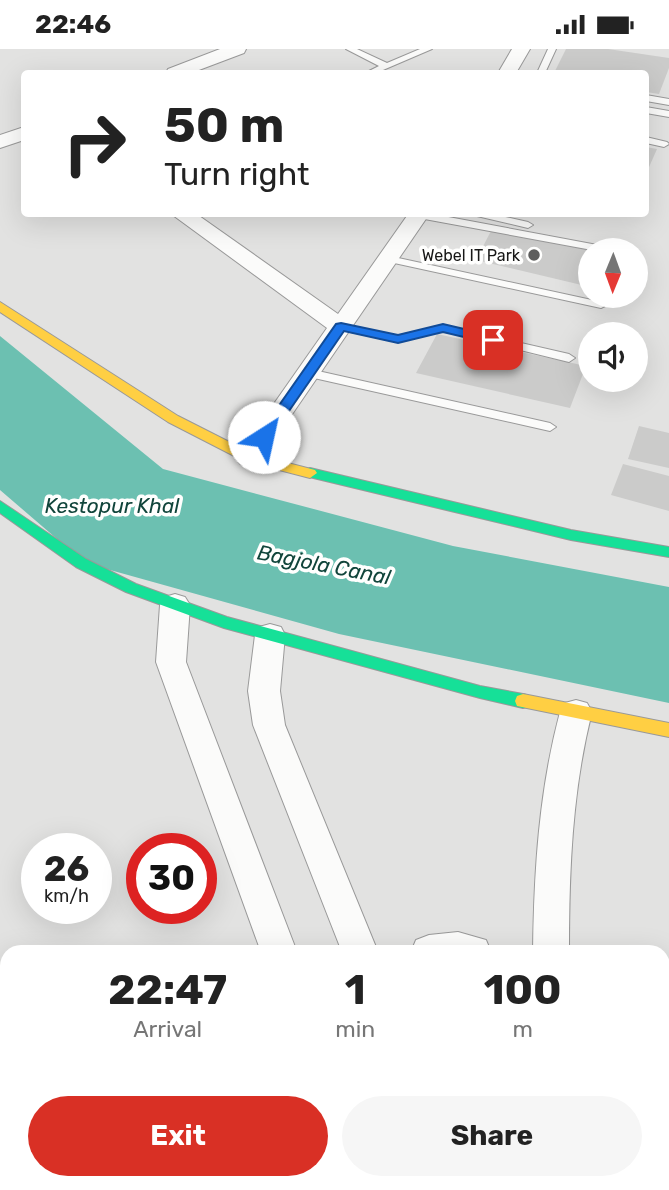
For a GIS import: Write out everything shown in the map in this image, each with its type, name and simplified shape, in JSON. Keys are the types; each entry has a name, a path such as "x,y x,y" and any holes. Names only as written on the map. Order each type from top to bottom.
{"street":[{"path":"183,70 237,49"},
{"path":"509,70 521,49"},
{"path":"0,142 21,134"},
{"path":"186,217 341,327"},
{"path":"249,458 417,217"},
{"path":"0,306 173,419 249,458 571,535 669,552"},
{"path":"0,506 81,563 131,588 175,605 270,635 480,692 669,730"},
{"path":"175,605 171,662 276,945"},
{"path":"270,635 264,691 269,725 357,945"},
{"path":"551,945 551,871 557,805 562,765 576,712"}],"lane":[{"path":"350,49 387,66"},
{"path":"377,70 428,49"},
{"path":"542,70 552,49"},
{"path":"649,99 669,102"},
{"path":"649,111 669,114"},
{"path":"649,142 664,144"},
{"path":"435,217 578,244"},
{"path":"488,217 589,238"},
{"path":"389,260 578,300"},
{"path":"341,327 398,339 443,328 569,358"},
{"path":"309,373 550,427"}],"water":[{"name":"Kestopur Khal","path":"0,336 163,469 453,546 669,587 669,703 339,634 85,563 0,490"}],"building":[{"path":"566,49 608,49 669,58 669,68 659,94 649,92 649,70 556,70"},
{"path":"649,148 657,149 649,167"},
{"name":"Webel IT Park","path":"492,229 578,245 578,284 476,260"},
{"path":"437,334 578,364 578,387 570,408 416,373"},
{"path":"639,426 669,433 669,468 628,459"},
{"path":"623,464 669,476 669,511 611,495"}],"traffic: fast":[{"path":"310,473 571,535 669,552"},
{"path":"0,506 81,563 131,588 224,622 480,692 523,701"}],"traffic: slow":[{"path":"0,306 173,419 249,458 310,473"},
{"path":"523,701 669,730"}],"place":[{"name":"Webel IT Park","path":"534,255"}],"route":[{"path":"264,437 341,327 398,339 443,328 493,340"}],"water label":[{"name":"Bagjola Canal","path":"324,565"}]}
